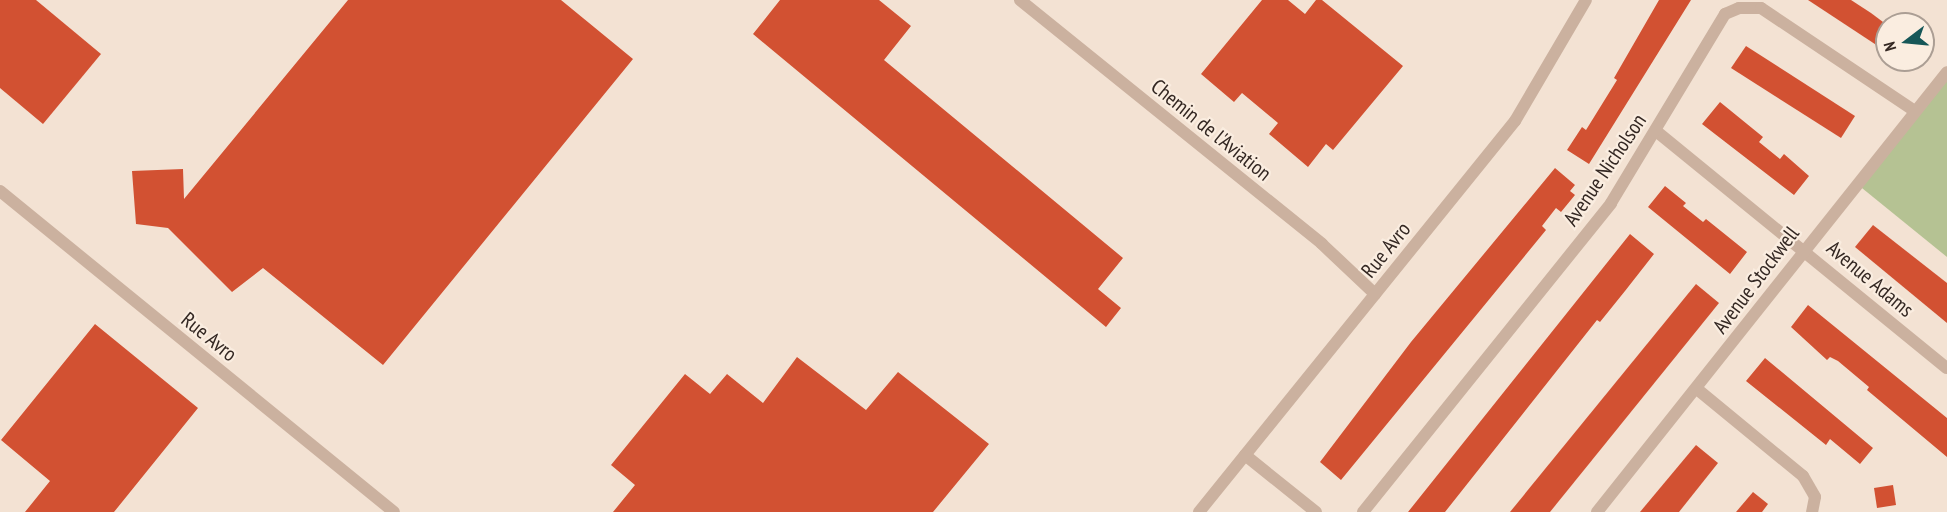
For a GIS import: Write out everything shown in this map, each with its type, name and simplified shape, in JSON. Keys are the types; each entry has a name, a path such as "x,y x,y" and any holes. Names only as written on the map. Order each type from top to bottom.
{"street":[{"name":"Chemin de l'Aviation","path":"1020,0 1322,244 1375,294"},
{"name":"Rue Avro","path":"1198,512 1515,121 1586,0"},
{"name":"Avenue Nicholson","path":"1363,512 1611,203 1725,14 1739,8 1761,8 1915,111"},
{"name":"Avenue Stockwell","path":"1597,512 1698,388 1803,249 1947,72"},
{"name":"Avenue Adams","path":"1656,131 1947,368"},
{"name":"Rue Avro","path":"0,191 394,512"},
{"path":"1698,388 1803,476 1815,497 1812,512"},
{"path":"1245,455 1316,512"}],"green space":[{"path":"1947,73 1947,257 1857,184"}],"building":[{"path":"0,0 36,0 101,54 43,124 0,88"},
{"path":"348,0 561,0 633,59 383,365 263,268 232,292 168,228 136,224 132,171 183,169 184,199"},
{"path":"780,0 879,0 911,26 884,60 1123,258 1098,289 1121,308 1106,327 753,34"},
{"path":"1262,0 1288,0 1305,14 1316,0 1322,0 1403,66 1333,150 1326,144 1308,167 1269,134 1278,123 1242,93 1234,102 1201,74"},
{"path":"1659,0 1691,0 1589,164 1567,150 1582,127 1586,130 1617,80 1614,78"},
{"path":"1808,0 1851,0 1871,13 1875,16 1875,44"},
{"path":"1746,46 1855,116 1841,138 1731,68"},
{"path":"1720,102 1763,137 1759,142 1780,159 1784,154 1809,176 1794,195 1702,124"},
{"path":"1555,168 1575,185 1570,191 1575,195 1561,212 1556,208 1542,226 1546,230 1341,480 1320,462 1411,342"},
{"path":"1665,186 1686,203 1683,206 1703,222 1706,219 1747,252 1730,274 1648,207"},
{"path":"1873,225 1947,283 1947,323 1855,247"},
{"path":"1630,234 1654,254 1625,291 1600,322 1597,320 1445,512 1408,512"},
{"path":"1696,284 1719,303 1550,512 1510,512"},
{"path":"1808,305 1947,418 1947,457 1867,390 1869,387 1838,361 1830,357 1827,360 1791,327"},
{"path":"95,324 198,408 114,512 25,512 50,481 1,440"},
{"path":"797,357 866,410 898,372 989,444 933,512 613,512 635,485 611,465 685,374 710,394 727,374 763,403"},
{"path":"1765,358 1873,448 1860,464 1830,439 1826,445 1746,381"},
{"path":"1696,445 1718,463 1679,512 1640,512"},
{"path":"1893,485 1896,505 1877,508 1874,488"},
{"path":"1753,492 1768,504 1762,512 1736,512"}]}
